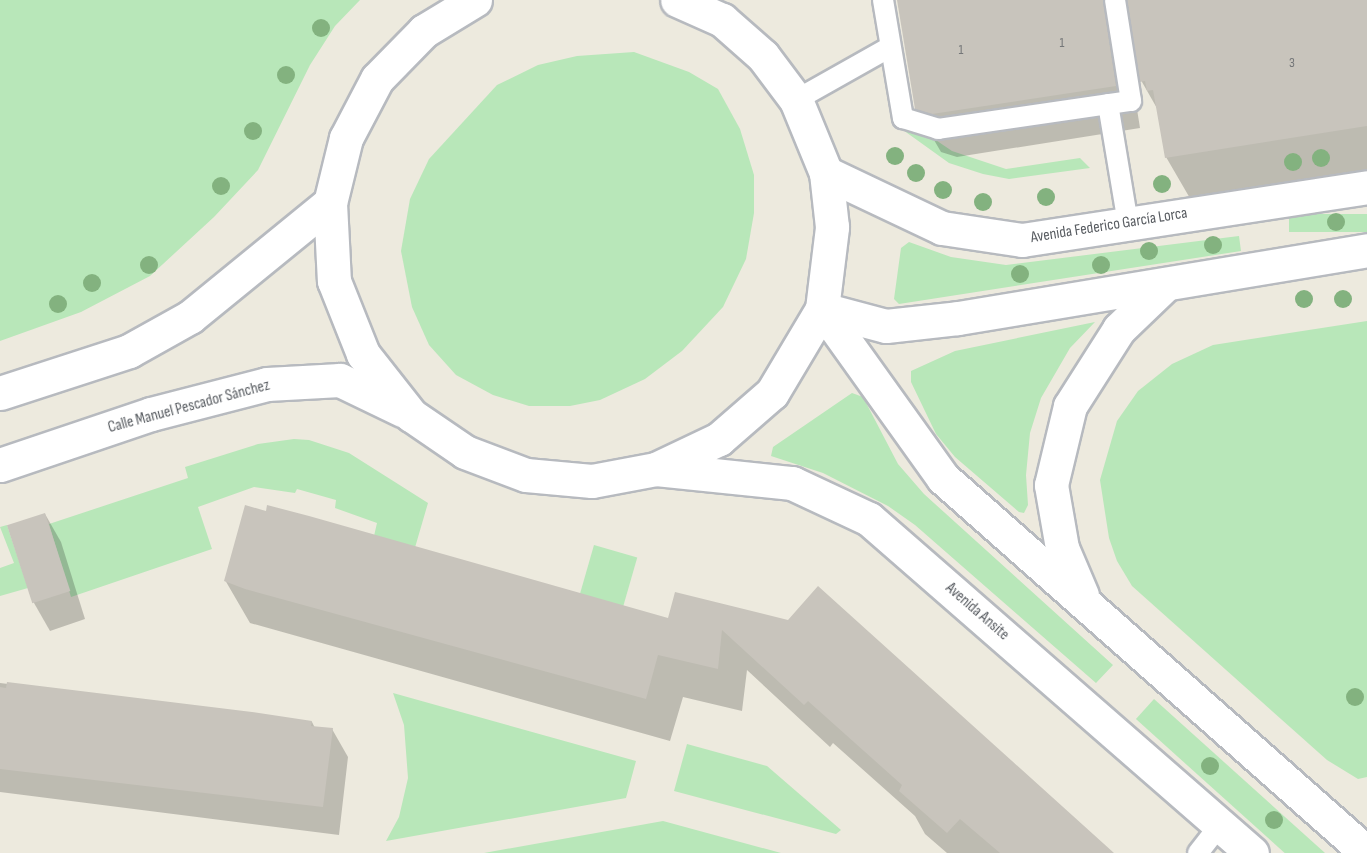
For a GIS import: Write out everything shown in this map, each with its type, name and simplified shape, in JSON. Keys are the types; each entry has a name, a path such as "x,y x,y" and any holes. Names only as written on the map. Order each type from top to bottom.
{"street":[{"path":"475,0 424,31 377,78 346,138 330,203 334,281 363,354 411,415 465,452 526,475 592,481 656,470 719,439 772,393 822,309 832,227 826,173 796,100 763,56 722,20 677,0"},
{"name":"Avenida Federico García Lorca","path":"826,173 942,228 1022,240 1367,187"},
{"path":"0,393 129,351 190,317 330,203"},
{"path":"822,309 886,326 1166,284 1367,250"},
{"path":"1085,602 1062,548 1051,485 1070,406 1119,329 1166,284"},
{"path":"822,309 943,478 1367,853"},
{"name":"Calle Manuel Pescador Sánchez","path":"0,465 151,414 267,384 340,380 411,415"},
{"name":"Avenida Ansite","path":"656,470 792,483 870,519 1252,853"}],"lane":[{"path":"883,0 903,118 938,129 1131,101 1115,0"},
{"path":"796,100 890,47"},
{"path":"1108,104 1128,223"},
{"path":"1198,853 1221,825"}],"green space":[{"path":"0,0 360,0 335,26 310,65 258,170 214,217 150,276 81,312 0,341"},
{"path":"634,52 689,72 718,89 740,129 754,175 754,213 746,259 723,307 682,351 645,379 600,400 570,406 529,406 493,395 456,375 429,345 412,307 401,251 410,199 429,159 497,85 538,65 577,56"},
{"path":"915,126 952,151 1006,169 1080,158 1090,168 1009,179 983,174 949,163 903,130"},
{"path":"1289,214 1367,214 1367,232 1289,232"},
{"path":"1239,236 1241,251 899,304 894,299 901,248 909,242 951,257 1006,265"},
{"path":"1367,321 1367,777 1358,779 1327,760 1132,586 1117,561 1109,538 1100,480 1117,421 1138,391 1172,364 1213,345"},
{"path":"1095,322 1070,348 1041,398 1030,433 1026,475 1028,505 1024,513 1019,512 955,457 936,434 911,382 911,371 955,351"},
{"path":"852,393 863,397 898,464 924,494 1113,665 1096,683 915,525 888,506 823,473 771,456 773,447"},
{"path":"294,439 309,440 349,453 428,503 414,551 374,536 377,523 335,508 336,500 297,489 295,493 254,487 198,507 212,549 71,597 49,524 188,478 185,467 258,444"},
{"path":"7,525 28,588 0,596 0,568 14,563 0,527"},
{"path":"594,545 637,557 622,610 579,598"},
{"path":"393,693 636,761 626,798 386,841 399,817 408,778 404,725"},
{"path":"1154,699 1325,853 1285,853 1136,719"},
{"path":"687,744 767,766 841,830 836,834 674,791"},
{"path":"663,821 781,853 484,853"}],"building":[{"path":"897,0 1103,0 1116,86 932,114 915,109"},
{"path":"1127,0 1367,0 1367,126 1165,158 1153,90 1147,91 1145,81 1140,82"},
{"path":"245,505 266,511 267,505 309,516 668,618 675,592 788,620 818,586 1114,853 1000,853 960,819 947,833 899,791 902,785 808,701 804,705 722,630 718,669 658,655 646,699 245,589 224,581"},
{"path":"45,513 70,591 32,603 7,525"},
{"path":"7,682 252,712 312,721 311,726 333,728 323,807 0,769 0,687 6,688"}]}
